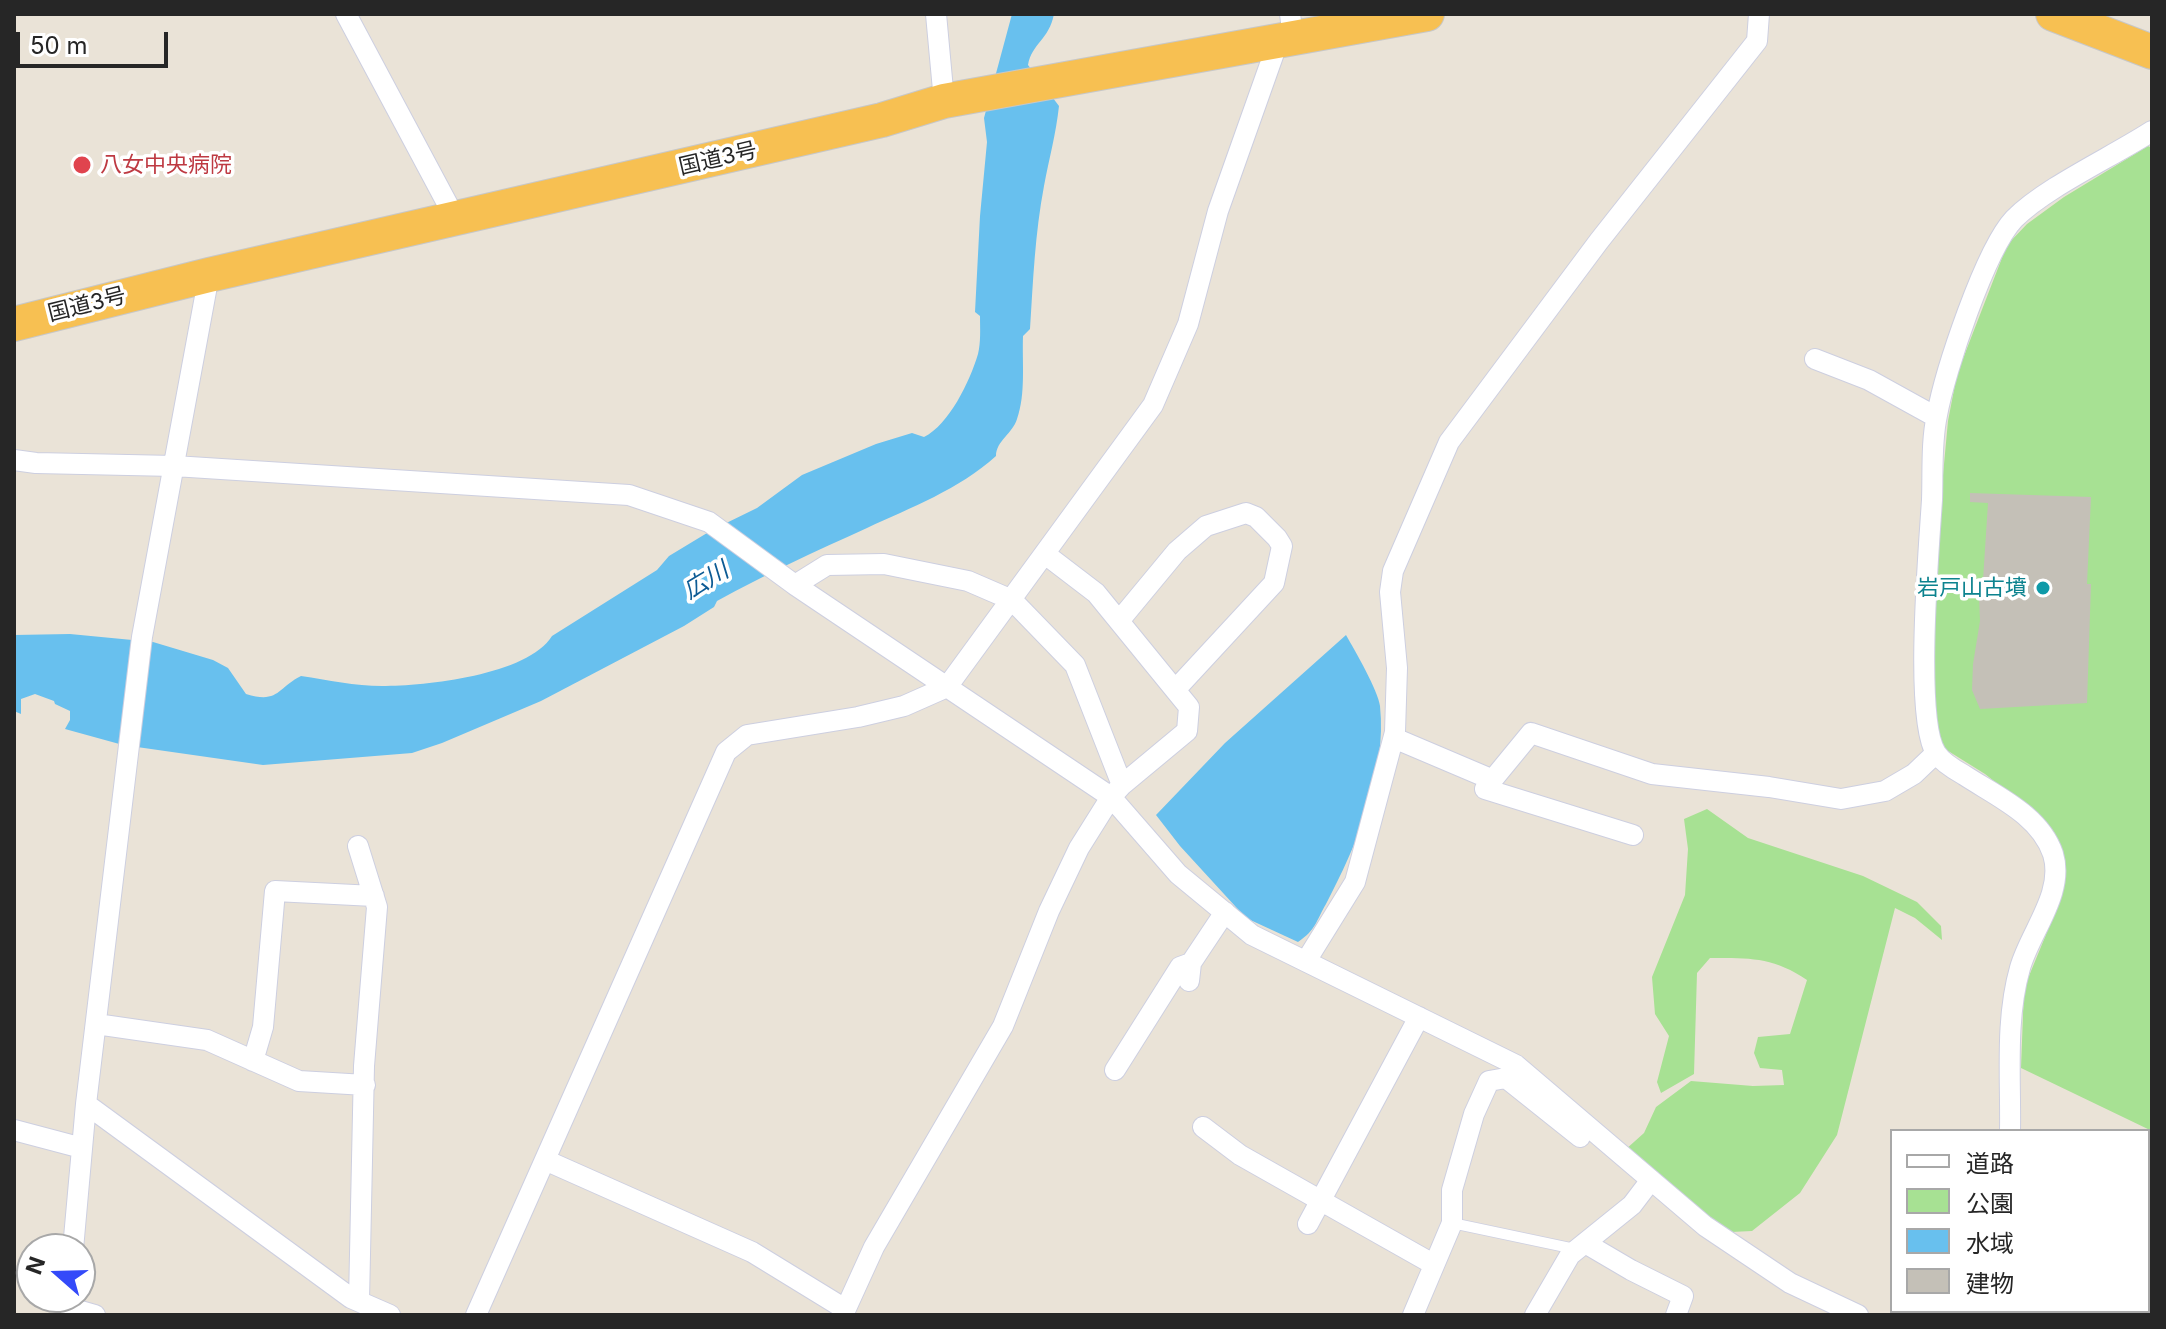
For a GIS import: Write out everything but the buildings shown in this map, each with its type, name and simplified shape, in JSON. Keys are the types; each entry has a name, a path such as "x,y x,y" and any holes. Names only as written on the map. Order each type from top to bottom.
{"highway":[{"name":"国道3号","path":"14,324 209,275 456,220 960,99 1288,30 1427,14"},
{"path":"2053,14 2152,52"}],"street":[{"path":"346,14 456,220"},
{"path":"936,14 960,99"},
{"path":"1306,961 1355,882 1394,738 1397,668 1390,592 1393,571 1449,442 1599,241 1757,41 1759,14"},
{"path":"476,1315 726,752 747,735 858,717 904,706 947,687 1153,405 1188,324 1218,211 1288,30"},
{"path":"2010,1129 2009,1040 2020,968 2052,892 2056,871 2052,853 2039,828 2017,808 1955,770 1936,753 1928,729 1925,671 1936,417 1954,353 1992,253 2014,220 2048,193 2152,131"},
{"path":"74,1233 86,1104 142,637 209,275"},
{"path":"1815,359 1869,380 1936,417"},
{"path":"14,460 174,466 629,495 709,522 947,687 1117,791"},
{"path":"1119,621 1177,551 1206,526 1246,513 1256,517 1277,538 1282,546 1274,583 1175,690"},
{"path":"545,1160 752,1252 844,1312 874,1247 1003,1026 1049,911 1079,848 1117,791 1187,731 1189,707 1096,593 1045,554"},
{"path":"790,581 827,565 884,564 968,581 1012,600 1075,665 1117,791 1178,874 1252,935 1516,1065 1705,1226 1790,1283 1858,1315"},
{"path":"1633,835 1485,789 1531,733 1652,774 1769,787 1841,799 1885,791 1914,774 1936,753"},
{"path":"1394,738 1493,780"},
{"path":"351,1305 377,907 358,846"},
{"path":"253,1061 263,1027 275,891 374,896"},
{"path":"1115,1070 1180,967 1190,972 1225,912"},
{"path":"1308,1224 1419,1017"},
{"path":"96,1024 207,1040 299,1081 365,1085"},
{"path":"1413,1315 1452,1223 1452,1190 1474,1114 1489,1081 1506,1078 1611,1161 1618,1152"},
{"path":"86,1104 351,1305 390,1315"},
{"path":"1203,1127 1240,1155 1433,1264"},
{"path":"14,1130 82,1148"},
{"path":"1535,1315 1570,1255 1632,1205 1651,1180"},
{"path":"1582,1246 1683,1296 1676,1315"}],"lane":[{"path":"1452,1223 1582,1246"}],"green space":[{"name":"岩戸山古墳","path":"2148,146 2152,148 2152,1131 2021,1068 2024,988 2064,882 2065,861 2047,823 1985,774 1945,749 1936,730 1931,647 1948,421 1957,374 2007,245 2027,224 2064,197"},
{"path":"1707,809 1748,838 1863,876 1917,902 1941,926 1942,940 1915,918 1895,908 1837,1135 1800,1193 1752,1231 1731,1232 1708,1218 1625,1150 1644,1133 1656,1107 1691,1081 1784,1085 1782,1070 1760,1068 1754,1053 1758,1037 1790,1034 1807,980 1772,963 1737,958 1710,958 1697,973 1694,1074 1661,1093 1657,1082 1669,1036 1655,1014 1652,977 1685,895 1688,849 1684,819"}],"water":[{"name":"広川","path":"1012,14 1054,14 1028,65 1059,106 1038,221 1030,329 1023,336 1020,409 996,456 966,479 735,591 684,626 541,701 412,753 263,765 123,745 65,729 70,720 70,711 35,694 21,699 21,714 14,711 14,635 70,634 153,642 213,660 228,668 246,694 257,697 272,696 301,676 382,686 448,680 499,669 540,649 552,636 657,570 669,556 757,508 802,475 876,444 912,433 924,437 933,431 957,401 970,377 979,349 980,316 975,312 987,142 984,118"},
{"path":"1346,635 1366,670 1380,706 1379,757 1359,833 1338,881 1315,925 1298,942 1246,918 1156,815 1225,743"}],"place":[{"name":"八女中央病院","path":"82,165"},
{"name":"岩戸山古墳","path":"2043,588"}]}
